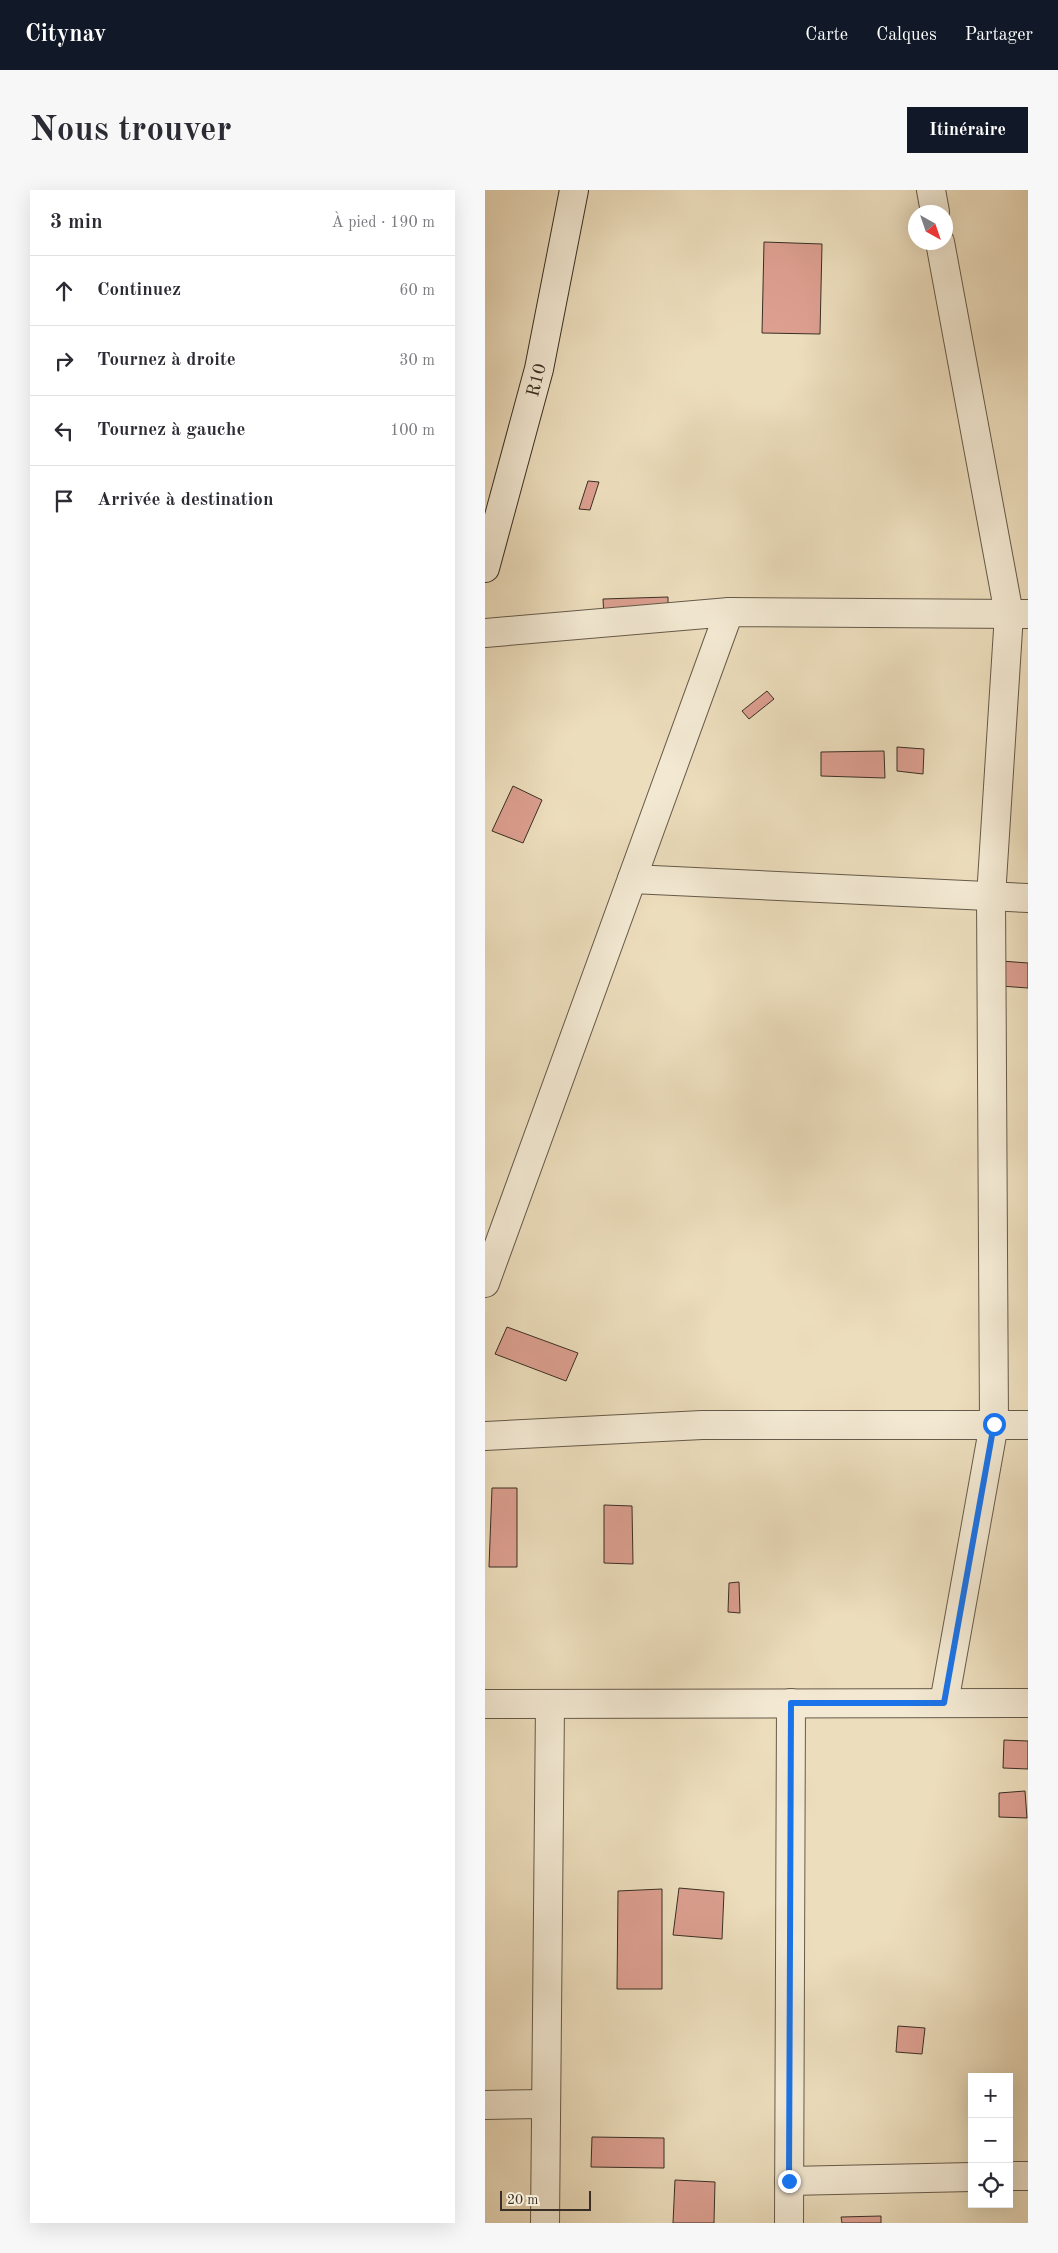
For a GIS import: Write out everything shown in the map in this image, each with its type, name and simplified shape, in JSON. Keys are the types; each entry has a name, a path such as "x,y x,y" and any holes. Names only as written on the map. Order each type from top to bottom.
{"street":[{"name":"R10","path":"485,568 539,368 574,190"},
{"path":"931,190 934,205"},
{"path":"943,250 1018,614 991,897 994,1424 944,1703"},
{"path":"485,633 729,612 1018,614"},
{"path":"485,1283 729,612"},
{"path":"632,879 1028,898"},
{"path":"485,1436 702,1425 1028,1425"},
{"path":"789,2223 791,1703"},
{"path":"485,1704 1028,1703"},
{"path":"545,2223 550,1704"},
{"path":"485,2105 545,2104"},
{"path":"1013,2176 1028,2176"},
{"path":"789,2181 968,2177"}],"building":[{"path":"764,242 822,244 820,334 762,333"},
{"path":"588,481 599,482 590,510 579,509"},
{"path":"668,597 668,614 604,617 603,599"},
{"path":"767,691 774,699 749,719 742,711"},
{"path":"897,747 924,749 923,774 897,771"},
{"path":"884,751 885,778 821,776 821,752"},
{"path":"513,786 542,800 523,843 492,831"},
{"path":"1001,961 1028,963 1028,988 1000,986"},
{"path":"507,1327 578,1353 566,1381 495,1354"},
{"path":"492,1488 517,1488 517,1567 489,1567"},
{"path":"604,1505 632,1506 633,1564 604,1563"},
{"path":"739,1582 740,1613 728,1612 729,1583"},
{"path":"1004,1740 1028,1741 1028,1769 1003,1768"},
{"path":"1025,1791 1027,1818 999,1817 999,1793"},
{"path":"679,1888 724,1892 722,1939 673,1935"},
{"path":"662,1889 662,1989 617,1989 618,1891"},
{"path":"898,2026 925,2028 922,2054 896,2052"},
{"path":"592,2137 664,2138 664,2168 591,2167"},
{"path":"675,2180 715,2182 714,2223 673,2223"},
{"path":"881,2216 881,2223 842,2223 841,2217"}],"route":[{"path":"789,2181 791,1703 944,1703 994,1424"}]}
